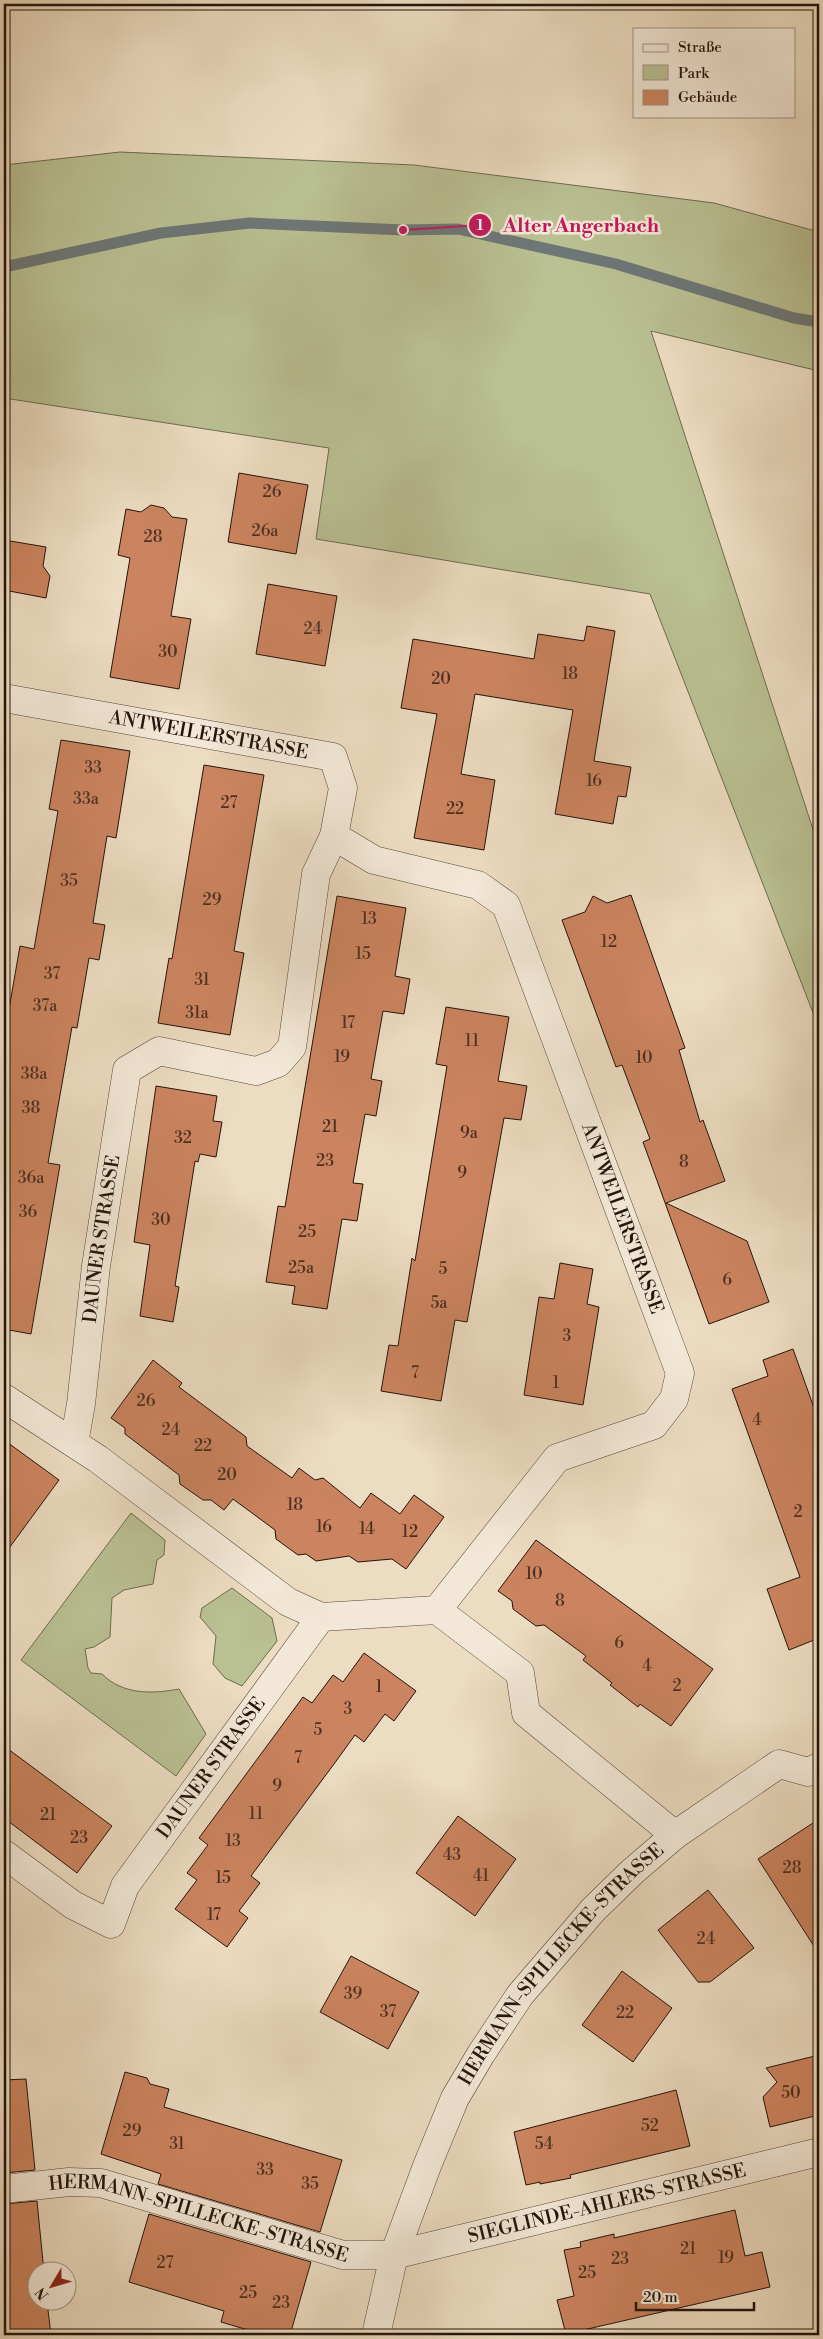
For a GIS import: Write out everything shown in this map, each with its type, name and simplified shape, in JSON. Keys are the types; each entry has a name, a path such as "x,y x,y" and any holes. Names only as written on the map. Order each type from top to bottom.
{"street":[{"name":"ANTWEILERSTRASSE","path":"4,698 333,757 343,788 334,836 316,874 292,1047 278,1063 256,1070 159,1051"},
{"name":"ANTWEILERSTRASSE","path":"334,836 374,860 478,885 506,905 680,1373 674,1399 654,1425 557,1458 437,1610"},
{"name":"DAUNER STRASSE","path":"74,1443 81,1404 96,1266 128,1070 159,1051"},
{"path":"4,1398 74,1443 288,1602 321,1617 437,1610 520,1673 526,1713 675,1835"},
{"name":"DAUNER STRASSE","path":"4,1854 73,1905 112,1924 125,1886 321,1617"},
{"name":"HERMANN-SPILLECKE-STRASSE","path":"376,2335 394,2256 426,2166 455,2098 520,1995 567,1939 632,1872 675,1835 779,1764 808,1772 819,1767"},
{"name":"SIEGLINDE-AHLERS-STRASSE","path":"394,2256 819,2152"},
{"name":"HERMANN-SPILLECKE-STRASSE","path":"4,2189 69,2182 101,2183 343,2255 394,2256"}],"green space":[{"path":"120,152 414,165 714,203 819,232 819,371 651,331 819,848 819,1028 650,594 316,539 329,448 4,398 4,165"},
{"path":"131,1513 165,1540 164,1555 157,1560 153,1584 124,1590 112,1598 110,1637 94,1647 85,1649 88,1668 91,1673 102,1674 110,1681 128,1689 159,1692 179,1689 206,1734 176,1776 21,1660"},
{"path":"232,1588 272,1618 277,1641 242,1686 225,1678 213,1664 216,1636 200,1617 202,1608"}],"building":[{"path":"239,473 308,485 296,554 228,542"},
{"path":"151,505 164,508 172,517 187,519 171,616 191,619 179,689 110,677 130,558 118,555 126,509 141,512"},
{"path":"4,540 46,547 43,566 50,576 46,598 4,590"},
{"path":"268,584 337,596 325,666 256,654"},
{"path":"587,626 615,631 594,761 631,767 626,797 618,796 613,824 555,814 573,710 475,694 461,774 495,780 484,850 414,838 437,714 401,708 413,639 534,659 538,634 584,641"},
{"path":"61,740 130,751 116,838 107,836 93,923 105,925 99,960 89,958 77,1028 72,1027 48,1163 60,1165 31,1334 4,1329 4,1038 20,946 34,949 58,811 49,809"},
{"path":"204,765 264,775 234,951 244,953 230,1035 158,1023 169,958 172,959"},
{"path":"631,895 685,1048 679,1050 700,1122 703,1120 725,1181 666,1203 747,1241 769,1302 709,1324 643,1142 650,1139 622,1065 616,1067 562,920 585,912 593,896 607,903"},
{"path":"337,896 406,908 395,976 410,979 404,1014 383,1011 371,1079 382,1081 376,1116 365,1114 353,1183 363,1184 357,1221 342,1219 327,1309 292,1304 295,1286 266,1282 278,1206 285,1207"},
{"path":"446,1007 509,1017 498,1081 527,1086 521,1120 504,1118 467,1322 455,1320 441,1401 381,1391 389,1345 398,1346 412,1258 415,1261 447,1066 436,1064"},
{"path":"156,1086 217,1096 213,1121 222,1122 216,1157 200,1154 198,1162 195,1161 175,1286 179,1287 173,1322 140,1316 150,1245 134,1242"},
{"path":"560,1263 593,1269 587,1304 599,1307 583,1405 524,1395 539,1297 554,1299"},
{"path":"793,1349 819,1422 819,1638 789,1650 767,1589 800,1577 732,1389 768,1376 763,1360"},
{"path":"153,1360 182,1383 179,1387 246,1437 247,1446 292,1478 299,1468 315,1480 323,1478 360,1508 371,1493 400,1514 414,1495 444,1517 406,1569 392,1559 358,1562 349,1556 316,1561 306,1554 298,1555 276,1539 275,1530 233,1499 224,1510 211,1500 203,1500 180,1484 179,1475 125,1434 125,1428 111,1418"},
{"path":"4,1440 59,1480 4,1555"},
{"path":"536,1540 713,1669 671,1726 640,1704 638,1707 583,1660 586,1656 544,1625 536,1626 513,1609 512,1601 498,1591"},
{"path":"364,1653 416,1691 394,1721 385,1714 364,1742 355,1735 251,1876 260,1883 239,1911 248,1918 227,1947 175,1909 197,1880 187,1873 208,1845 199,1838 303,1697 312,1703 333,1675 343,1682"},
{"path":"4,1746 112,1826 77,1873 4,1818"},
{"path":"458,1816 516,1859 475,1916 416,1873"},
{"path":"819,1819 819,1954 758,1859"},
{"path":"708,1890 754,1948 710,1982 698,1982 658,1930"},
{"path":"351,1956 419,1992 388,2049 320,2012"},
{"path":"622,1971 672,2008 633,2062 582,2025"},
{"path":"819,2055 819,2115 770,2127 763,2097 777,2082 766,2068"},
{"path":"125,2072 147,2078 150,2084 169,2089 164,2107 342,2160 320,2232 158,2184 161,2174 101,2154"},
{"path":"26,2079 35,2170 4,2173 4,2080"},
{"path":"676,2090 690,2146 570,2175 571,2178 526,2185 514,2132"},
{"path":"37,2201 43,2262 28,2262 28,2312 48,2312 51,2335 4,2335 4,2204"},
{"path":"735,2210 745,2256 762,2252 770,2287 566,2334 557,2300 574,2296 564,2250 581,2247 580,2242 614,2234 614,2238"},
{"path":"149,2214 311,2262 290,2335 265,2335 221,2322 224,2311 129,2282"}],"waterway":[{"path":"4,267 161,233 250,223 403,230 458,229 616,264 794,318 819,322"}],"place":[{"name":"Alter Angerbach","path":"403,230"}]}
